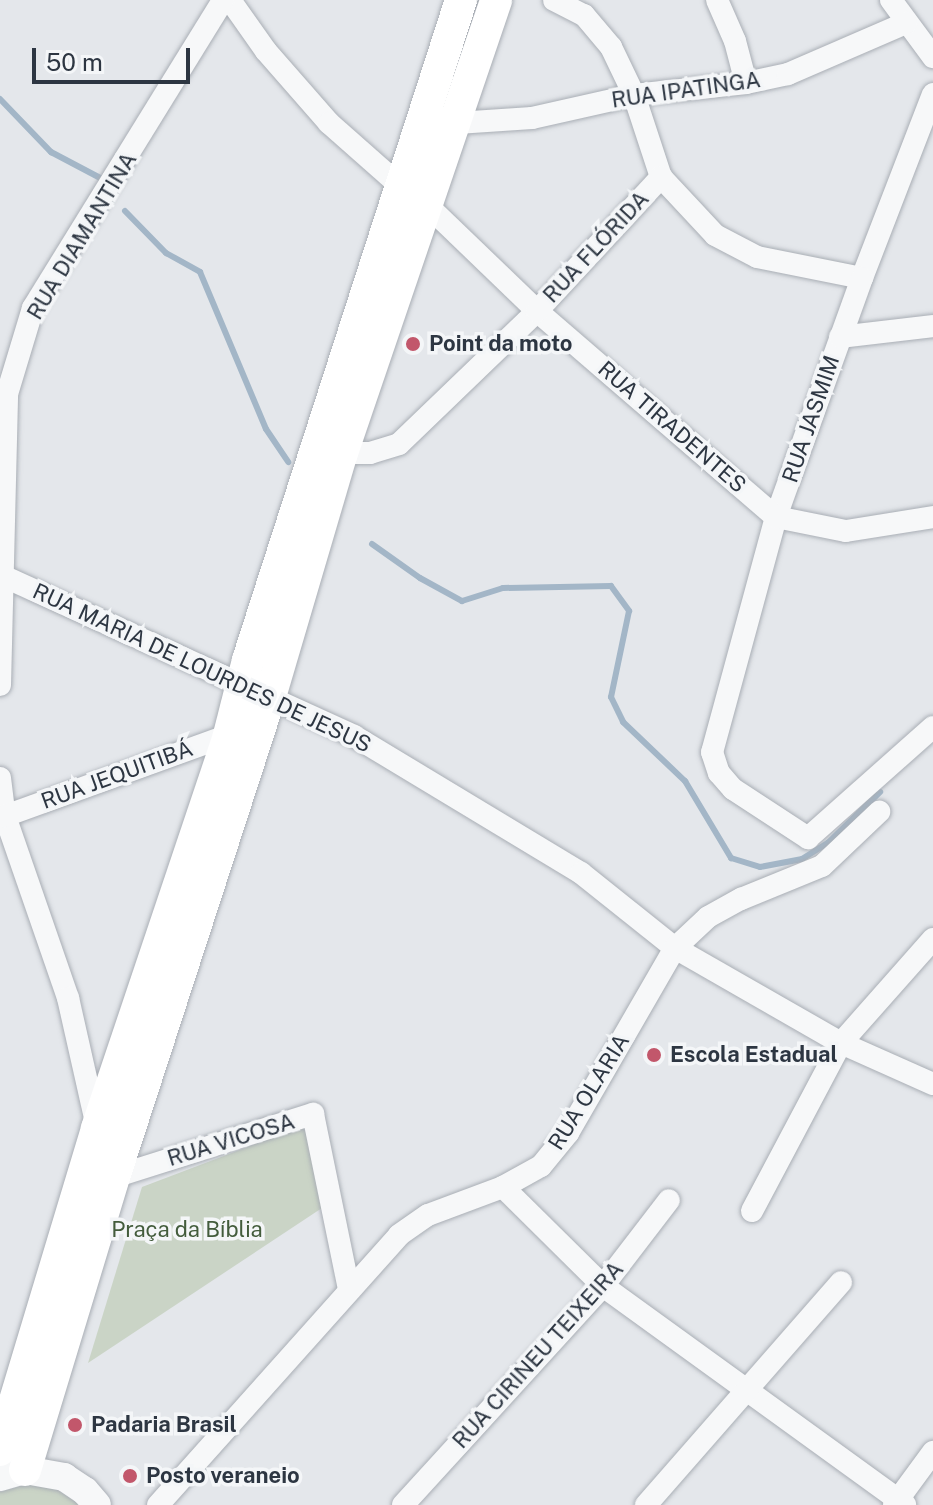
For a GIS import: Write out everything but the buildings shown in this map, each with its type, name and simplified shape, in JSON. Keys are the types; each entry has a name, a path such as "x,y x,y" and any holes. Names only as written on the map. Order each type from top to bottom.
{"main road":[{"path":"3,1424 97,1128 229,735 241,683 461,0"},
{"path":"13,1474 114,1177 270,697 342,453 457,123 496,0"}],"street":[{"name":"RUA DIAMANTINA","path":"0,685 7,394 33,308 223,0"},
{"path":"230,0 266,51 329,123 399,185"},
{"path":"554,0 584,15 611,47 634,95 661,177 715,235 757,257 862,278"},
{"path":"717,0 735,41 746,83"},
{"path":"891,0 933,57"},
{"name":"RUA IPATINGA","path":"457,123 532,118 634,95 746,83 788,74 906,23"},
{"name":"RUA JASMIM","path":"933,94 840,337 776,517 712,752 719,773 733,789 808,838 933,727"},
{"name":"RUA FLÓRIDA","path":"342,453 370,453 399,444 537,311 661,177"},
{"name":"RUA TIRADENTES","path":"427,205 537,311 776,517"},
{"path":"840,337 933,326"},
{"path":"776,517 846,531 933,517"},
{"name":"RUA MARIA DE LOURDES DE JESUS","path":"3,576 354,736 581,873 675,948 841,1043 933,1084"},
{"name":"RUA JEQUITIBÁ","path":"5,816 229,735"},
{"path":"0,778 5,816 68,998 97,1128"},
{"name":"RUA OLARIA","path":"158,1505 399,1235 428,1215 503,1187 541,1166 568,1133 675,948 708,917 741,899 822,866 879,812"},
{"path":"752,1211 841,1043 933,939"},
{"name":"RUA VICOSA","path":"114,1177 313,1114 349,1290"},
{"path":"503,1187 603,1286 899,1503 933,1452"},
{"name":"RUA CIRINEU TEIXEIRA","path":"403,1505 603,1286 669,1200"},
{"path":"646,1505 841,1282"},
{"path":"13,1474 64,1477 85,1491 97,1505"}],"green space":[{"name":"Praça da Bíblia","path":"308,1124 322,1208 88,1363 142,1187"},
{"path":"31,1483 52,1486 80,1505 0,1505 0,1492"}],"waterway":[{"path":"0,99 51,152 104,180"},
{"path":"125,211 166,253 200,272 266,429 288,462"},
{"path":"372,544 420,578 462,601 503,588 611,586 629,611 611,697 623,722 685,781 731,858 760,867 802,859 828,843 880,792"}],"place":[{"name":"Point da moto","path":"413,344"},
{"name":"Escola Estadual","path":"654,1055"},
{"name":"Padaria Brasil","path":"75,1425"},
{"name":"Posto veraneio","path":"130,1476"}]}
